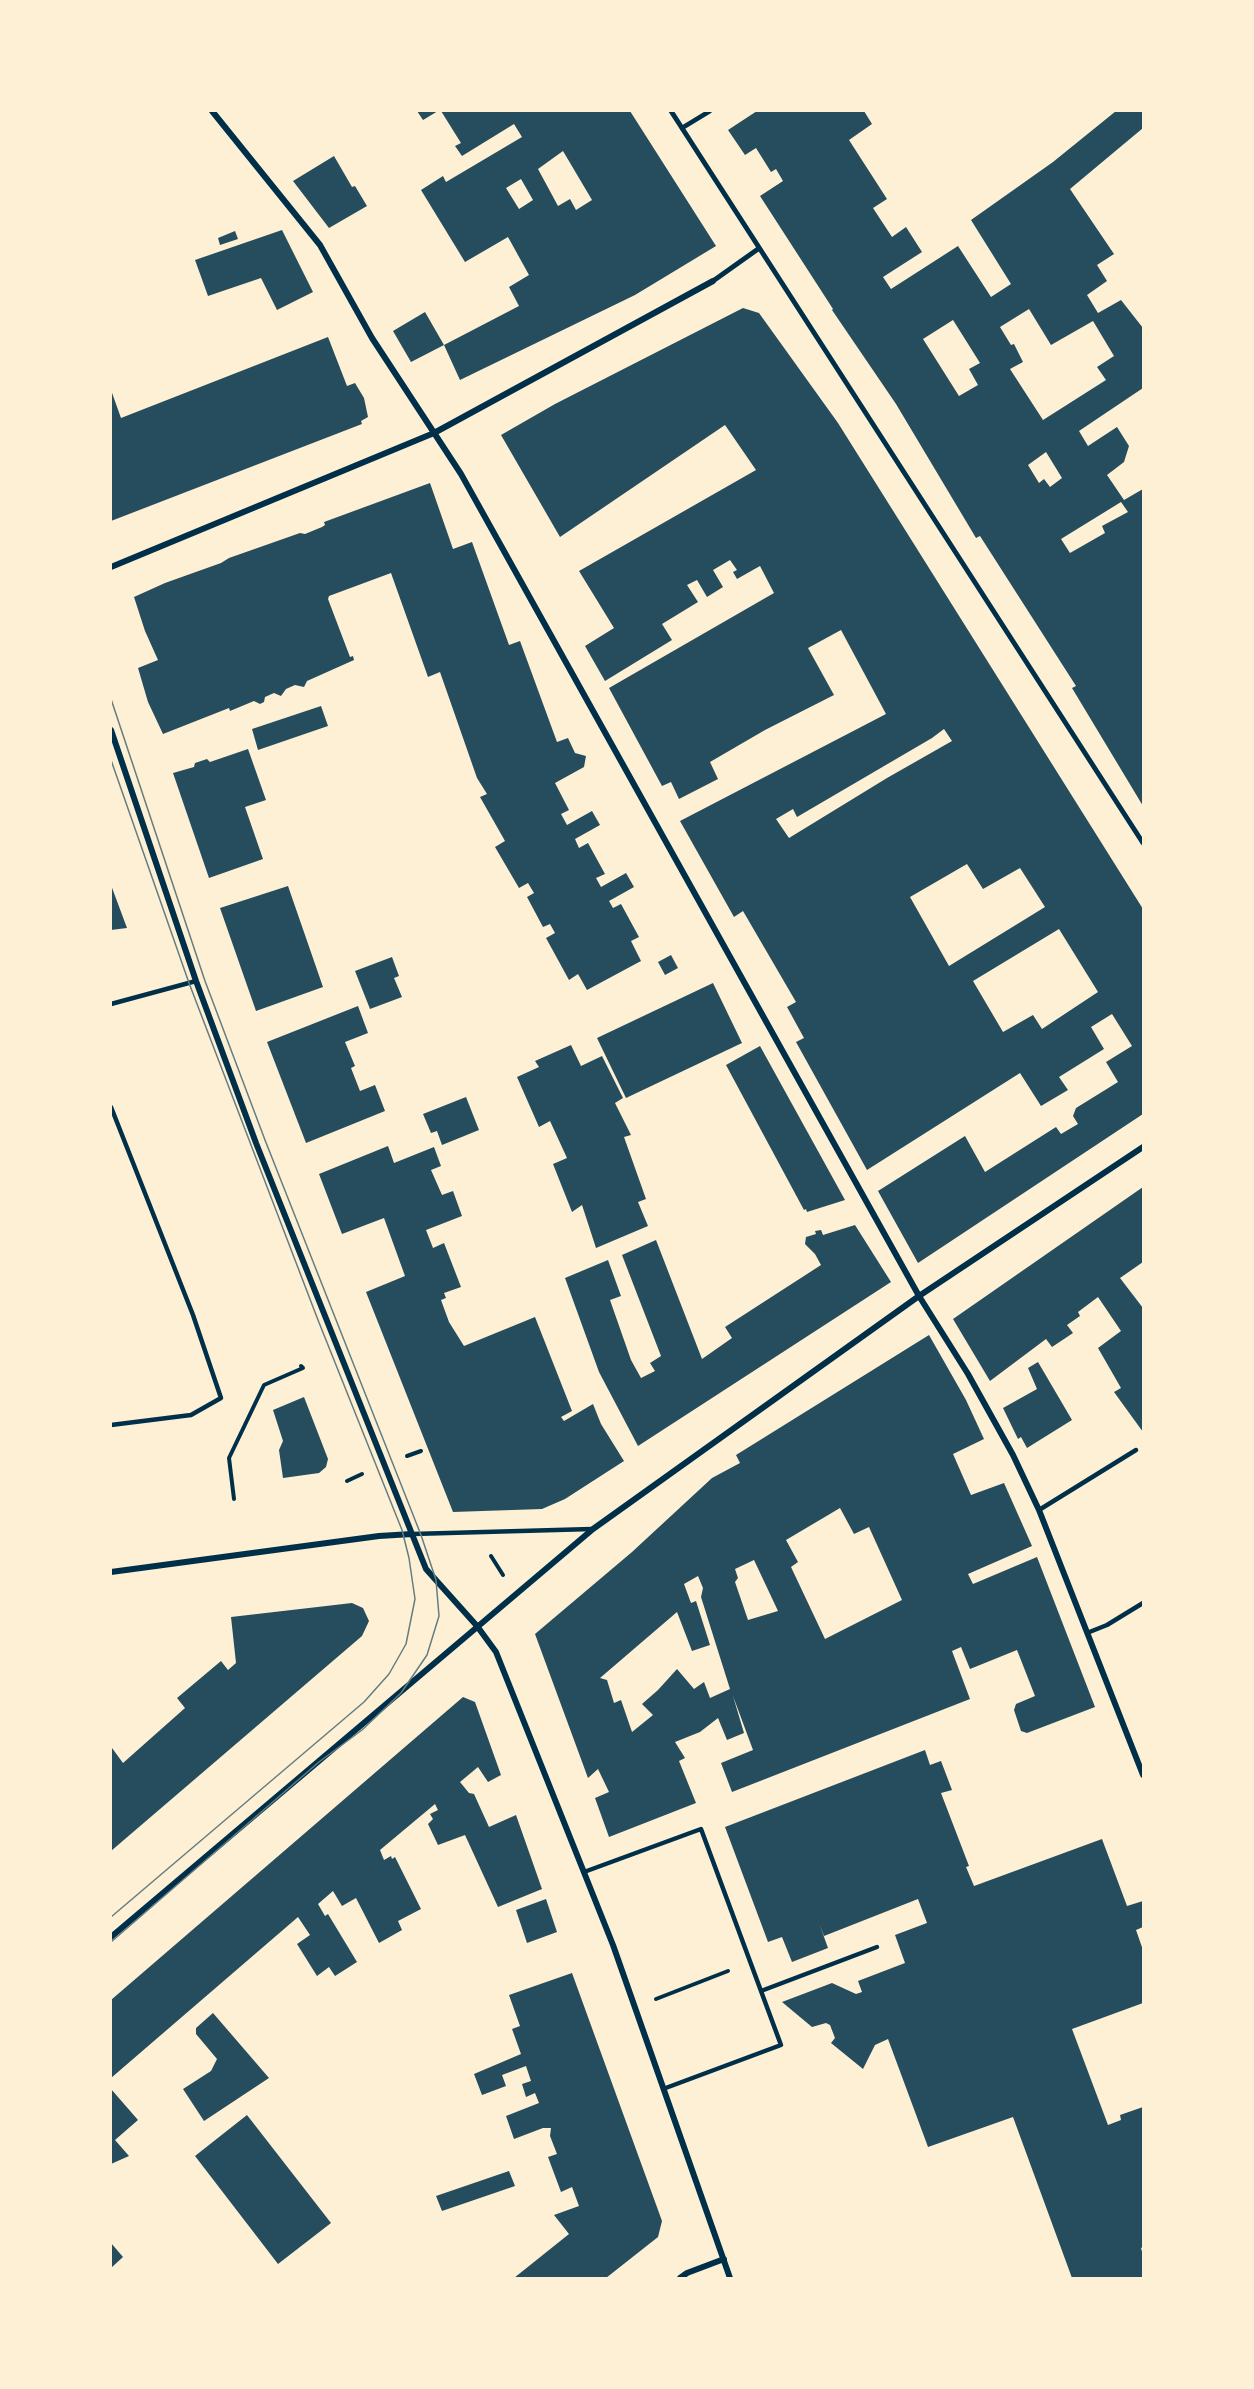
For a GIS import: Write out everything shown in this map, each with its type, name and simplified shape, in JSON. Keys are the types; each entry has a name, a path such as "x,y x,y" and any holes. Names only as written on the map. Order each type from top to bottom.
{"street":[{"path":"212,111 320,245 372,338 461,474 919,1296 968,1374 1039,1510 1143,1775"},
{"path":"671,111 758,249 1142,840"},
{"path":"111,567 434,434 713,280 758,249"},
{"path":"111,730 196,981 256,1143 412,1534 426,1569 477,1626 496,1652 584,1872 730,2278"},
{"path":"111,1937 593,1529 919,1296 1143,1147"},
{"path":"111,1572 379,1536 412,1534"},
{"path":"680,2278 687,2272 724,2259"}],"lane":[{"path":"682,128 710,111"},
{"path":"111,1004 196,981"},
{"path":"111,1107 193,1315 220,1398 191,1415 111,1425"},
{"path":"1039,1510 1136,1450"},
{"path":"412,1534 593,1529"},
{"path":"1087,1633 1107,1625 1143,1603"},
{"path":"584,1872 701,1829 751,1962 781,2045 663,2089"},
{"path":"761,1991 877,1947"}],"path":[{"path":"234,1498 229,1458 264,1384 303,1368 301,1366"},
{"path":"484,1533 486,1548 518,1593"},
{"path":"634,2007 751,1962"}],"building":[{"path":"417,111 438,111 423,120"},
{"path":"441,111 630,111 716,246 635,295 460,380 444,345 519,306 509,287 529,275 508,237 465,262 421,190 443,176 446,182 522,137 514,124 462,156 455,146 461,143","holes":["563,151 592,200 576,210 570,199 558,206 538,169","521,179 533,200 519,209 506,188"]},
{"path":"757,111 864,111 872,124 849,140 887,199 873,208 892,237 906,227 922,252 883,277 891,289 958,246 991,297 1011,284 971,220 1053,162 1116,111 1143,111 1143,128 1070,189 1114,254 1097,265 1107,281 1087,295 1098,313 1121,300 1143,328 1143,388 1079,431 1088,446 1117,427 1129,446 1124,462 1107,475 1124,500 1143,489 1143,806 1072,688 1076,686 980,536 976,538 896,404 832,310 760,196 783,181 776,169 771,172 756,148 745,155 728,130","holes":["1029,309 1051,345 1093,321 1114,356 1097,367 1106,380 1043,420 1010,369 1023,362 1014,344 1011,345 1000,327","953,320 980,363 969,369 978,385 959,396 923,339","1046,452 1062,478 1050,487 1044,479 1039,483 1028,465","1121,502 1128,512 1102,526 1105,533 1070,553 1061,539"]},
{"path":"334,156 352,187 355,186 367,206 329,228 293,181"},
{"path":"282,230 313,292 277,310 261,278 208,296 195,260"},
{"path":"235,231 238,239 220,245 218,238"},
{"path":"743,308 759,313 838,423 1143,909 1143,1114 918,1263 878,1191 965,1136 985,1172 1056,1127 1061,1134 1078,1124 1073,1116 1076,1108 1118,1082 1106,1062 1132,1046 1112,1014 1091,1027 1104,1049 1059,1077 1068,1090 1041,1106 1020,1073 867,1170 796,1042 804,1038 787,1007 796,1002 743,911 734,917 680,821 886,714 841,630 808,648 834,695 765,730 710,762 718,779 679,799 671,782 662,786 609,688 774,593 760,566 737,579 733,572 737,570 730,560 713,570 723,587 707,597 697,580 687,585 698,602 662,624 672,640 605,681 585,646 614,628 579,571 756,470 725,425 560,537 501,435 555,404","holes":["944,729 952,741 789,838 776,819 793,809 797,817","967,864 983,889 1020,868 1045,907 949,966 910,897","1059,929 1098,992 1042,1029 1033,1015 1003,1032 973,981"]},
{"path":"425,312 444,345 411,362 393,331"},
{"path":"328,337 347,386 355,383 364,398 368,417 361,421 362,424 111,521 111,390 121,418"},
{"path":"430,483 453,549 472,542 509,645 520,641 557,742 568,738 575,753 586,756 584,767 555,783 569,810 561,814 567,825 592,811 600,825 575,839 579,848 588,843 605,874 596,878 601,887 626,873 634,887 609,901 613,908 621,904 639,937 631,941 641,961 587,990 578,974 569,980 546,938 555,933 550,924 543,927 527,897 534,893 528,883 519,888 495,847 505,841 480,797 487,794 477,778 440,672 428,677 391,573 329,596 328,599 350,657 353,656 354,660 307,681 304,687 295,685 286,689 281,696 274,693 265,697 264,702 260,704 254,701 230,711 229,708 163,734 148,702 138,668 158,660 145,631 134,597 229,558 300,533 305,534 322,527 325,525 324,522"},
{"path":"321,706 328,726 258,750 252,729"},
{"path":"248,749 266,800 245,807 263,859 209,878 173,773 194,767 195,763 207,759 210,762"},
{"path":"111,885 127,928 111,930"},
{"path":"288,886 323,987 256,1011 220,908"},
{"path":"671,955 678,968 665,975 658,962"},
{"path":"392,957 399,976 394,978 402,997 370,1009 355,971"},
{"path":"713,983 742,1043 626,1098 597,1038"},
{"path":"358,1006 368,1033 345,1042 355,1066 351,1068 360,1091 375,1085 385,1111 306,1143 267,1042"},
{"path":"571,1045 581,1066 602,1056 623,1098 615,1103 631,1135 624,1137 646,1199 638,1202 648,1226 596,1248 582,1205 572,1212 553,1164 567,1158 550,1121 539,1127 517,1077 539,1067 535,1061"},
{"path":"760,1046 845,1200 807,1212 806,1209 804,1210 726,1065"},
{"path":"466,1097 479,1130 442,1145 437,1131 431,1133 423,1114"},
{"path":"388,1146 394,1163 434,1147 441,1166 431,1170 442,1195 453,1191 462,1216 426,1230 433,1248 444,1243 461,1287 444,1293 446,1298 441,1300 449,1322 464,1346 535,1317 572,1411 561,1417 564,1421 593,1404 601,1424 624,1461 565,1499 542,1509 453,1512 366,1292 405,1276 384,1218 342,1234 319,1174"},
{"path":"1143,1187 1143,1262 1120,1278 1143,1308 1143,1432 1114,1392 1121,1388 1098,1348 1121,1331 1098,1297 1078,1312 1080,1316 1067,1325 1073,1333 1052,1347 1046,1339 990,1381 953,1319"},
{"path":"855,1225 891,1282 638,1446 599,1372 565,1278 608,1260 621,1296 610,1300 631,1360 641,1378 655,1371 650,1363 661,1356 622,1255 656,1240 702,1359 732,1338 725,1327 821,1265 815,1254 805,1244 806,1237 816,1234 815,1231 821,1230 823,1235"},
{"path":"929,1335 966,1400 984,1439 953,1454 971,1495 1004,1483 1032,1546 968,1574 973,1584 1037,1557 1095,1707 1027,1733 1021,1731 1014,1710 1016,1704 1035,1696 1017,1650 970,1669 961,1647 952,1651 970,1699 732,1792 721,1763 753,1750 733,1696 744,1733 727,1740 718,1718 700,1732 675,1742 685,1758 679,1761 696,1803 609,1837 595,1798 609,1792 598,1769 588,1778 535,1634 632,1552 712,1478 740,1463 736,1455","holes":["840,1508 854,1534 869,1527 902,1600 825,1639 791,1567 798,1562 786,1540","754,1560 778,1611 748,1620 735,1582 738,1578 735,1569","698,1576 703,1588 701,1597 730,1689 710,1698 704,1682 694,1689 677,1669 642,1704 653,1715 632,1732 621,1700 614,1703 607,1680 600,1678 677,1612 692,1651 710,1645 696,1601 691,1603 684,1584"]},
{"path":"1038,1362 1072,1420 1027,1448 1021,1437 1018,1439 1003,1408 1037,1389 1028,1368"},
{"path":"304,1397 328,1459 326,1467 319,1473 283,1478 279,1450 283,1441 273,1410"},
{"path":"352,1603 363,1608 369,1621 362,1636 111,1851 111,1749 123,1763 185,1708 177,1698 221,1661 228,1670 236,1663 231,1617"},
{"path":"463,1697 475,1702 501,1775 488,1782 478,1767 460,1782 469,1793 474,1794 489,1827 516,1815 542,1889 498,1907 465,1835 438,1845 428,1824 433,1819 430,1814 438,1810 435,1804 380,1850 384,1860 391,1856 392,1859 395,1857 421,1909 398,1921 402,1930 379,1943 356,1898 342,1906 333,1891 318,1904 325,1916 328,1914 357,1962 335,1976 329,1967 317,1976 297,1944 310,1935 298,1917 111,2078 111,2000"},
{"path":"925,1750 930,1765 941,1761 952,1790 941,1793 969,1866 966,1867 974,1886 1102,1839 1127,1906 1143,1901 1143,1927 1136,1930 1143,1950 1143,2003 1072,2029 1108,2125 1121,2120 1120,2115 1143,2107 1143,2247 1141,2248 1143,2278 1072,2278 1013,2117 928,2147 888,2039 875,2045 863,2069 831,2043 835,2038 830,2025 826,2023 812,2027 782,2002 832,1983 856,1994 862,1992 858,1981 905,1963 895,1935 927,1923 918,1899 824,1936 819,1923 828,1948 792,1962 782,1937 768,1942 725,1827"},
{"path":"546,1899 557,1932 527,1943 516,1910"},
{"path":"572,1973 662,2221 658,2237 606,2278 514,2278 569,2234 554,2215 579,2206 572,2187 561,2192 548,2157 557,2154 550,2136 551,2128 543,2128 514,2139 506,2116 539,2103 535,2093 526,2097 522,2084 531,2081 526,2066 502,2075 506,2086 482,2095 474,2074 521,2054 512,2029 520,2026 509,1995"},
{"path":"213,2013 269,2078 204,2121 183,2089 211,2071 217,2059 196,2034 196,2028"},
{"path":"111,2089 138,2120 115,2140 129,2156 111,2164"},
{"path":"247,2115 331,2223 278,2264 195,2156"},
{"path":"509,2171 515,2186 442,2211 436,2196"},
{"path":"111,2243 123,2257 111,2268"}],"tram line":[{"path":"111,699 205,981 265,1140 421,1535 436,1580 439,1616 427,1655 401,1693 362,1730 319,1762 111,1942"},
{"path":"111,760 189,983 318,1320 402,1530 415,1599 406,1644 389,1674 364,1702 111,1917"}]}
